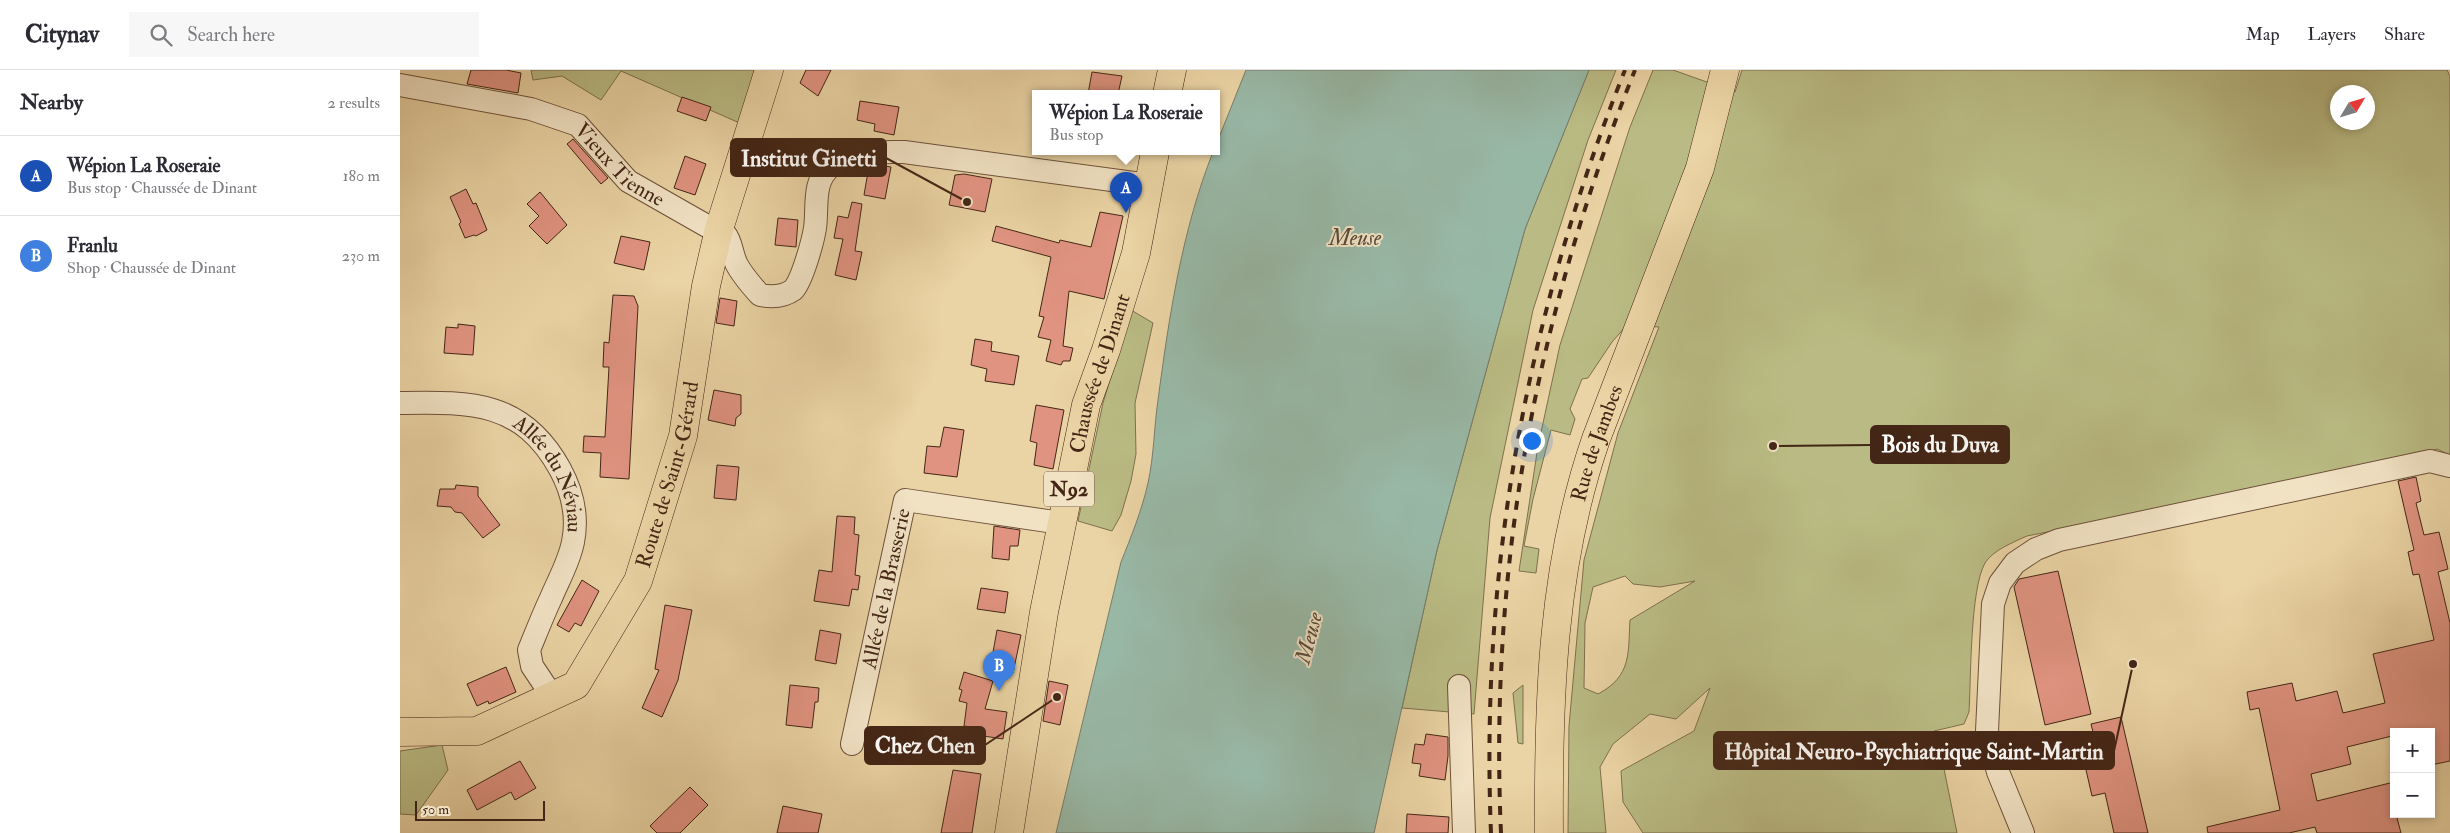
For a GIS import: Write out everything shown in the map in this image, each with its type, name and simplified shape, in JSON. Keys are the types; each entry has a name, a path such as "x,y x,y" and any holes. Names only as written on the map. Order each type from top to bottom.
{"main road":[{"name":"Route de Saint-Gérard","path":"400,732 477,731 576,685 638,581 684,436 706,286 719,228 769,70"},
{"path":"1168,90 1172,70"},
{"name":"Rue de Jambes","path":"1548,833 1549,719 1552,672 1563,569 1570,527 1581,483 1596,439 1700,168 1725,70"},
{"name":"Chaussée de Dinant","path":"1009,833 1044,612 1086,406 1106,350 1136,253 1154,155"}],"street":[{"name":"Vieux Tienne","path":"400,85 531,109 578,125 628,181 706,226 719,228"},
{"path":"719,228 727,235 736,262 760,295 775,297 793,289 802,272 815,230 819,181 830,167 866,152 904,152 1148,185"},
{"name":"Allée du Néviau","path":"400,402 483,407 513,418 533,430 544,443 565,479 575,518 574,540 569,558 529,650 532,666 552,696"},
{"path":"2023,833 1998,772 1987,731 1993,604 2000,583 2015,563 2036,549 2059,540 2430,461 2450,466"},
{"name":"Allée de la Brasserie","path":"852,744 905,500 1061,523"},
{"path":"1459,686 1464,833"}],"green space":[{"path":"531,70 769,70 751,128 621,71 601,100 562,76 533,80"},
{"path":"1589,70 1616,70 1588,140 1533,310 1490,518 1474,714 1402,708 1437,550 1525,229"},
{"path":"1653,70 1673,70 1735,92 1742,70 2447,70 2450,76 2450,455 2437,449 2380,466 2027,536 1993,554 1985,563 1976,593 1972,635 1969,712 1964,724 1934,731 1941,754 1957,833 1643,833 1623,802 1621,771 1694,731 1710,688 1676,719 1650,714 1613,744 1600,767 1606,833 1568,833 1569,726 1584,560 1618,433 1659,327 1627,325 1612,342 1588,378 1582,379 1570,409 1575,419 1570,435 1551,430 1533,499 1524,546 1539,549 1536,573 1519,571 1538,446 1560,345 1630,127","holes":["1625,576 1633,584 1660,587 1695,581 1630,620 1628,653 1623,671 1609,687 1598,694 1584,688 1585,623 1593,587"]},
{"path":"1131,310 1153,323 1135,403 1136,454 1131,481 1121,515 1112,531 1078,521 1103,403"},
{"path":"1523,685 1523,744 1518,743 1513,693"},
{"path":"442,745 448,770 416,815 400,814 400,751"}],"water":[{"name":"Meuse","path":"1246,70 1589,70 1525,229 1437,550 1374,833 1056,833 1121,562 1148,483 1167,337 1178,274 1202,182 1212,155 1220,155 1220,135"}],"building":[{"path":"471,70 506,70 521,73 518,93 467,84"},
{"path":"806,70 831,70 818,96 800,83"},
{"path":"1092,72 1122,76 1119,90 1089,90"},
{"path":"682,97 711,107 706,121 677,111"},
{"path":"860,101 899,107 894,135 874,131 875,124 857,120"},
{"path":"573,139 608,178 601,184 567,144"},
{"path":"685,156 706,164 695,195 674,188"},
{"path":"869,166 891,167 885,199 864,195"},
{"path":"964,174 992,179 985,212 949,205 955,175"},
{"path":"466,189 473,204 476,203 487,230 476,236 465,238 459,224 461,222 450,197"},
{"path":"540,192 567,225 547,244 529,226 539,216 527,204"},
{"path":"852,202 862,204 855,251 862,252 856,280 835,275 843,239 834,238 838,216 848,218"},
{"path":"1100,212 1123,216 1104,299 1069,291 1063,346 1073,348 1070,361 1063,361 1061,365 1046,361 1051,340 1038,337 1044,317 1039,316 1051,257 992,241 996,226 1059,243 1060,240 1091,247"},
{"path":"778,218 798,220 796,247 775,245"},
{"path":"621,236 650,242 644,270 614,263"},
{"path":"613,295 634,296 638,306 629,479 600,477 601,453 583,452 584,436 605,437 609,367 603,367 604,342 609,343"},
{"path":"720,298 737,301 734,326 716,323"},
{"path":"458,324 475,326 473,355 444,353 446,327 458,328"},
{"path":"975,339 992,342 991,351 1019,356 1014,385 985,381 987,369 971,365"},
{"path":"714,390 741,395 741,414 736,418 735,426 708,420"},
{"path":"1036,405 1064,410 1053,469 1034,465 1037,443 1030,441"},
{"path":"944,427 964,430 957,477 924,473 927,446 940,447"},
{"path":"717,465 739,467 736,500 714,498"},
{"path":"2416,477 2421,501 2416,503 2424,535 2439,532 2448,569 2438,572 2450,623 2450,761 2435,764 2435,728 2390,728 2390,736 2347,747 2351,764 2311,774 2317,801 2390,783 2390,818 2397,818 2401,833 2317,833 2315,827 2289,833 2208,833 2207,827 2280,810 2259,708 2250,710 2247,692 2292,683 2296,701 2337,691 2343,713 2385,703 2373,654 2434,640 2419,574 2413,575 2408,552 2414,550 2398,481"},
{"path":"456,485 478,487 478,496 500,525 483,538 462,513 455,512 451,507 437,506 440,489 455,489"},
{"path":"837,516 855,517 854,534 859,535 855,575 860,576 858,590 852,589 849,606 814,601 819,570 832,572"},
{"path":"994,526 1020,530 1018,546 1010,546 1009,560 992,558"},
{"path":"2058,571 2091,714 2045,725 2014,587 2019,579"},
{"path":"582,580 599,591 581,626 575,623 569,632 557,625"},
{"path":"981,588 1008,592 1005,613 977,609"},
{"path":"665,605 692,610 678,680 662,717 642,708 659,670 655,669"},
{"path":"820,630 841,634 836,664 815,660"},
{"path":"997,630 1021,635 1013,673 990,669"},
{"path":"506,667 516,692 489,704 488,701 477,706 467,684"},
{"path":"964,672 993,681 985,709 1007,712 1003,739 977,735 978,728 964,726 967,703 959,701 962,690 959,689"},
{"path":"1049,681 1068,685 1060,725 1043,721"},
{"path":"790,685 819,688 818,702 815,702 812,728 786,725"},
{"path":"2121,717 2148,833 2114,833 2105,793 2092,796 2081,748 2096,744 2091,724"},
{"path":"1426,734 1448,737 1445,780 1419,776 1421,764 1412,763 1415,744 1424,745"},
{"path":"520,761 536,788 515,800 511,792 477,810 467,790"},
{"path":"953,770 981,774 972,833 941,833"},
{"path":"690,787 708,805 680,833 657,833 650,826"},
{"path":"783,806 822,814 818,833 777,833"},
{"path":"1407,814 1449,817 1448,833 1406,833"}],"railway":[{"path":"1491,833 1490,734 1494,637 1503,540 1517,444 1537,349 1561,255 1591,162 1625,70"},
{"path":"1501,833 1499,734 1503,636 1512,539 1526,444 1546,350 1571,256 1600,163 1635,70"}],"place":[{"name":"Institut Ginetti","path":"967,202"},
{"name":"Wépion La Roseraie","path":"1126,213"},
{"name":"Bois du Duva","path":"1773,446"},
{"name":"Hôpital Neuro-Psychiatrique Saint-Martin","path":"2133,664"},
{"name":"Franlu","path":"999,691"},
{"name":"Chez Chen","path":"1057,697"}]}
